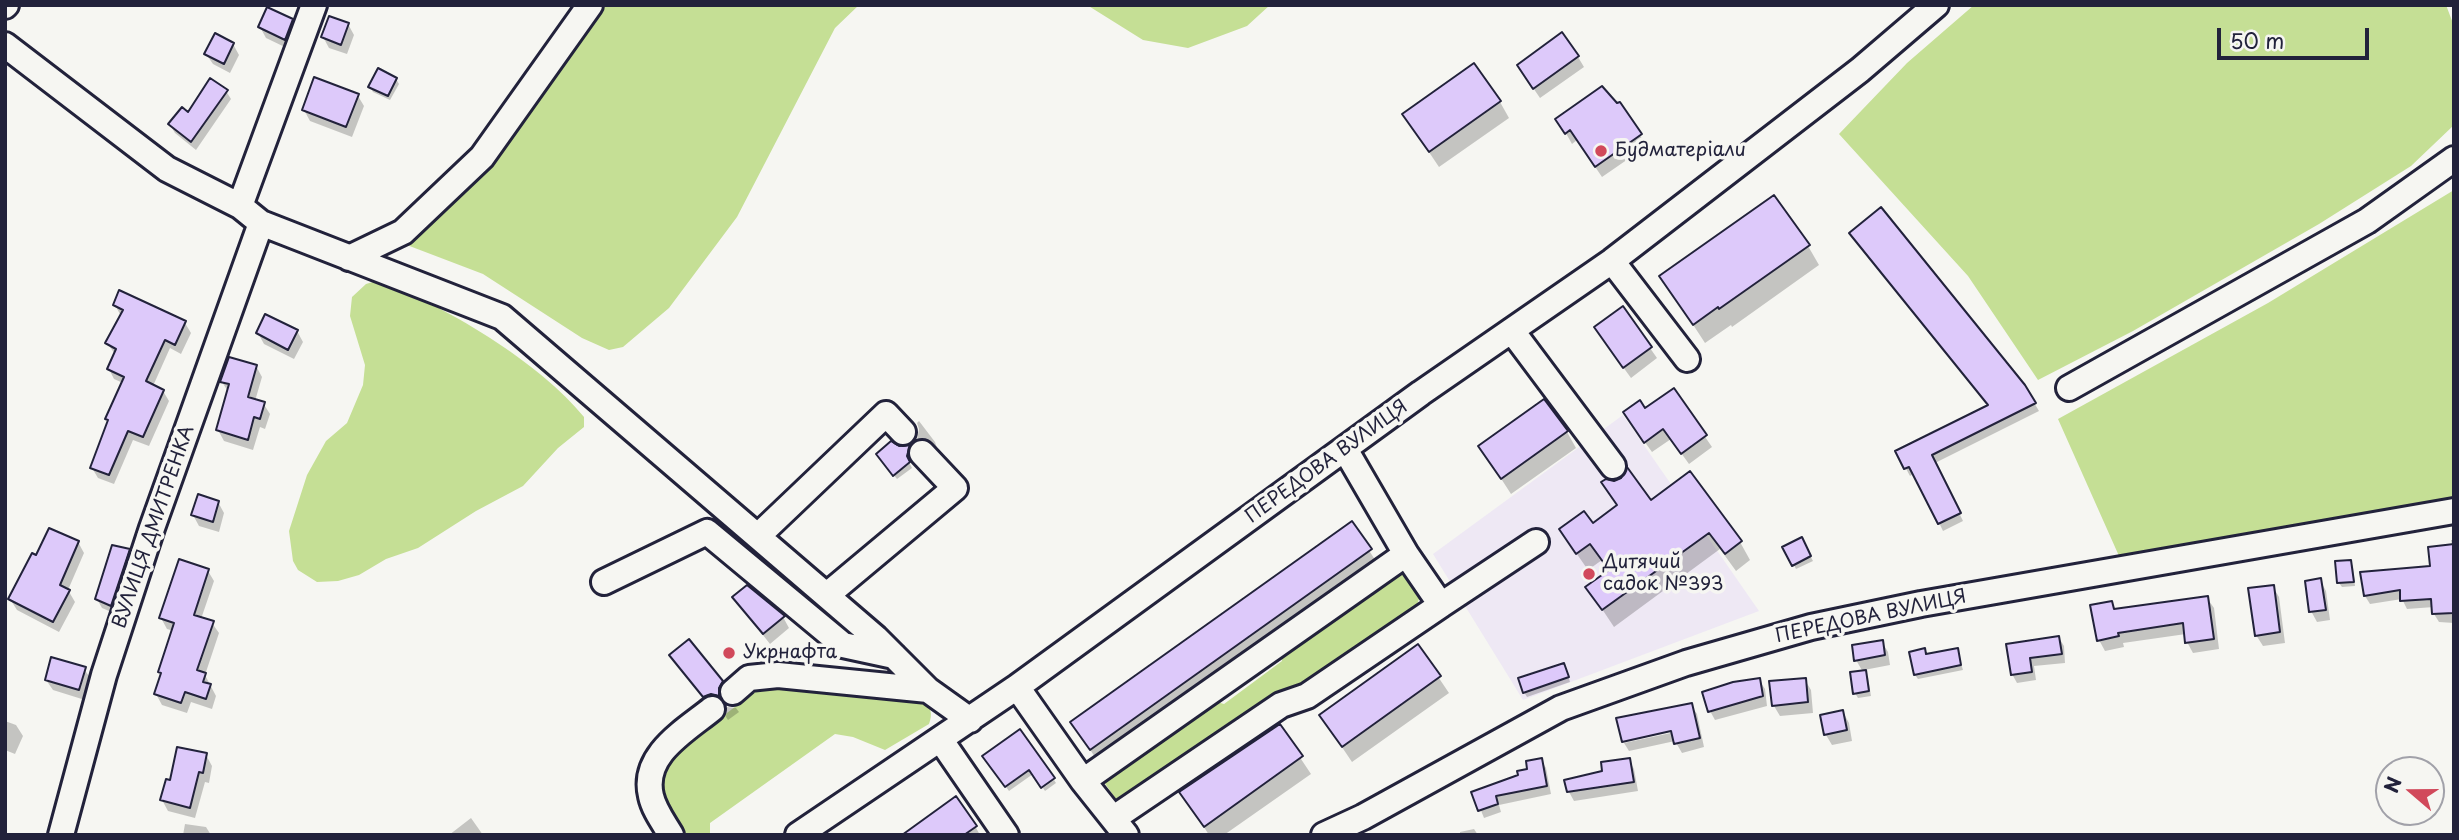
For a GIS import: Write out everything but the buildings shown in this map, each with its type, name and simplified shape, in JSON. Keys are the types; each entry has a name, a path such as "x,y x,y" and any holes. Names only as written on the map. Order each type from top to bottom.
{"street":[{"path":"240,206 314,5"},
{"path":"349,258 403,232 482,157 590,5"},
{"name":"ПЕРЕДОВА ВУЛИЦЯ","path":"798,835 1017,687 1345,449 1612,261 1860,69 1936,5"},
{"path":"5,45 167,169 240,206 261,223 502,317 827,595 895,656 928,690 970,720"},
{"path":"2069,388 2367,221 2454,159"},
{"name":"ВУЛИЦЯ ДМИТРЕНКА","path":"61,835 104,675 152,528 261,223"},
{"path":"1612,261 1687,359"},
{"path":"1512,331 1613,466"},
{"path":"758,536 886,414 903,432"},
{"path":"1345,449 1406,554 1441,606"},
{"path":"827,595 955,488 922,453"},
{"name":"ПЕРЕДОВА ВУЛИЦЯ","path":"1325,835 1363,817 1561,708 1686,663 1811,626 1921,604 2454,511"},
{"path":"604,582 707,533 842,645 895,656"},
{"path":"1017,687 1083,781 1120,826 1281,705 1307,696 1536,542"},
{"path":"1083,781 1406,554"},
{"path":"733,692 749,678 778,675 928,690"},
{"path":"671,835 651,796 649,781 652,766 659,753 712,709"},
{"path":"940,739 1006,835"}],"shaded area":[{"name":"Дитячий садок №393","path":"1623,415 1759,611 1523,700 1433,554"}],"green space":[{"path":"606,5 859,5 835,28 737,217 669,308 623,347 609,350 582,338 483,274 399,242 424,228 493,162 549,67"},
{"path":"1087,5 1270,5 1247,26 1188,48 1143,40"},
{"path":"1974,5 2446,5 2454,26 2454,125 2411,166 2319,224 2133,331 2038,380 1968,276 1839,134 1907,63"},
{"path":"2454,190 2454,502 2154,553 2119,556 2058,419 2268,303"},
{"path":"376,281 459,319 517,356 566,397 584,417 584,427 558,448 523,486 476,511 418,548 386,559 359,575 338,581 317,582 298,570 293,561 289,531 307,475 326,441 347,423 363,385 365,365 350,316 352,297 366,284"},
{"path":"1397,568 1409,574 1421,593 1416,608 1302,691 1130,799 1117,801 1104,782 1109,771 1210,700 1224,704 1282,661 1281,649"},
{"path":"778,683 922,699 931,714 929,724 885,750 853,737 835,734 710,823 710,835 685,835 661,802 660,769 667,759 753,693"}],"place":[{"name":"Будматеріали","path":"1601,151"},
{"name":"Дитячий садок №393","path":"1589,574"},
{"name":"Укрнафта","path":"729,653"}]}
